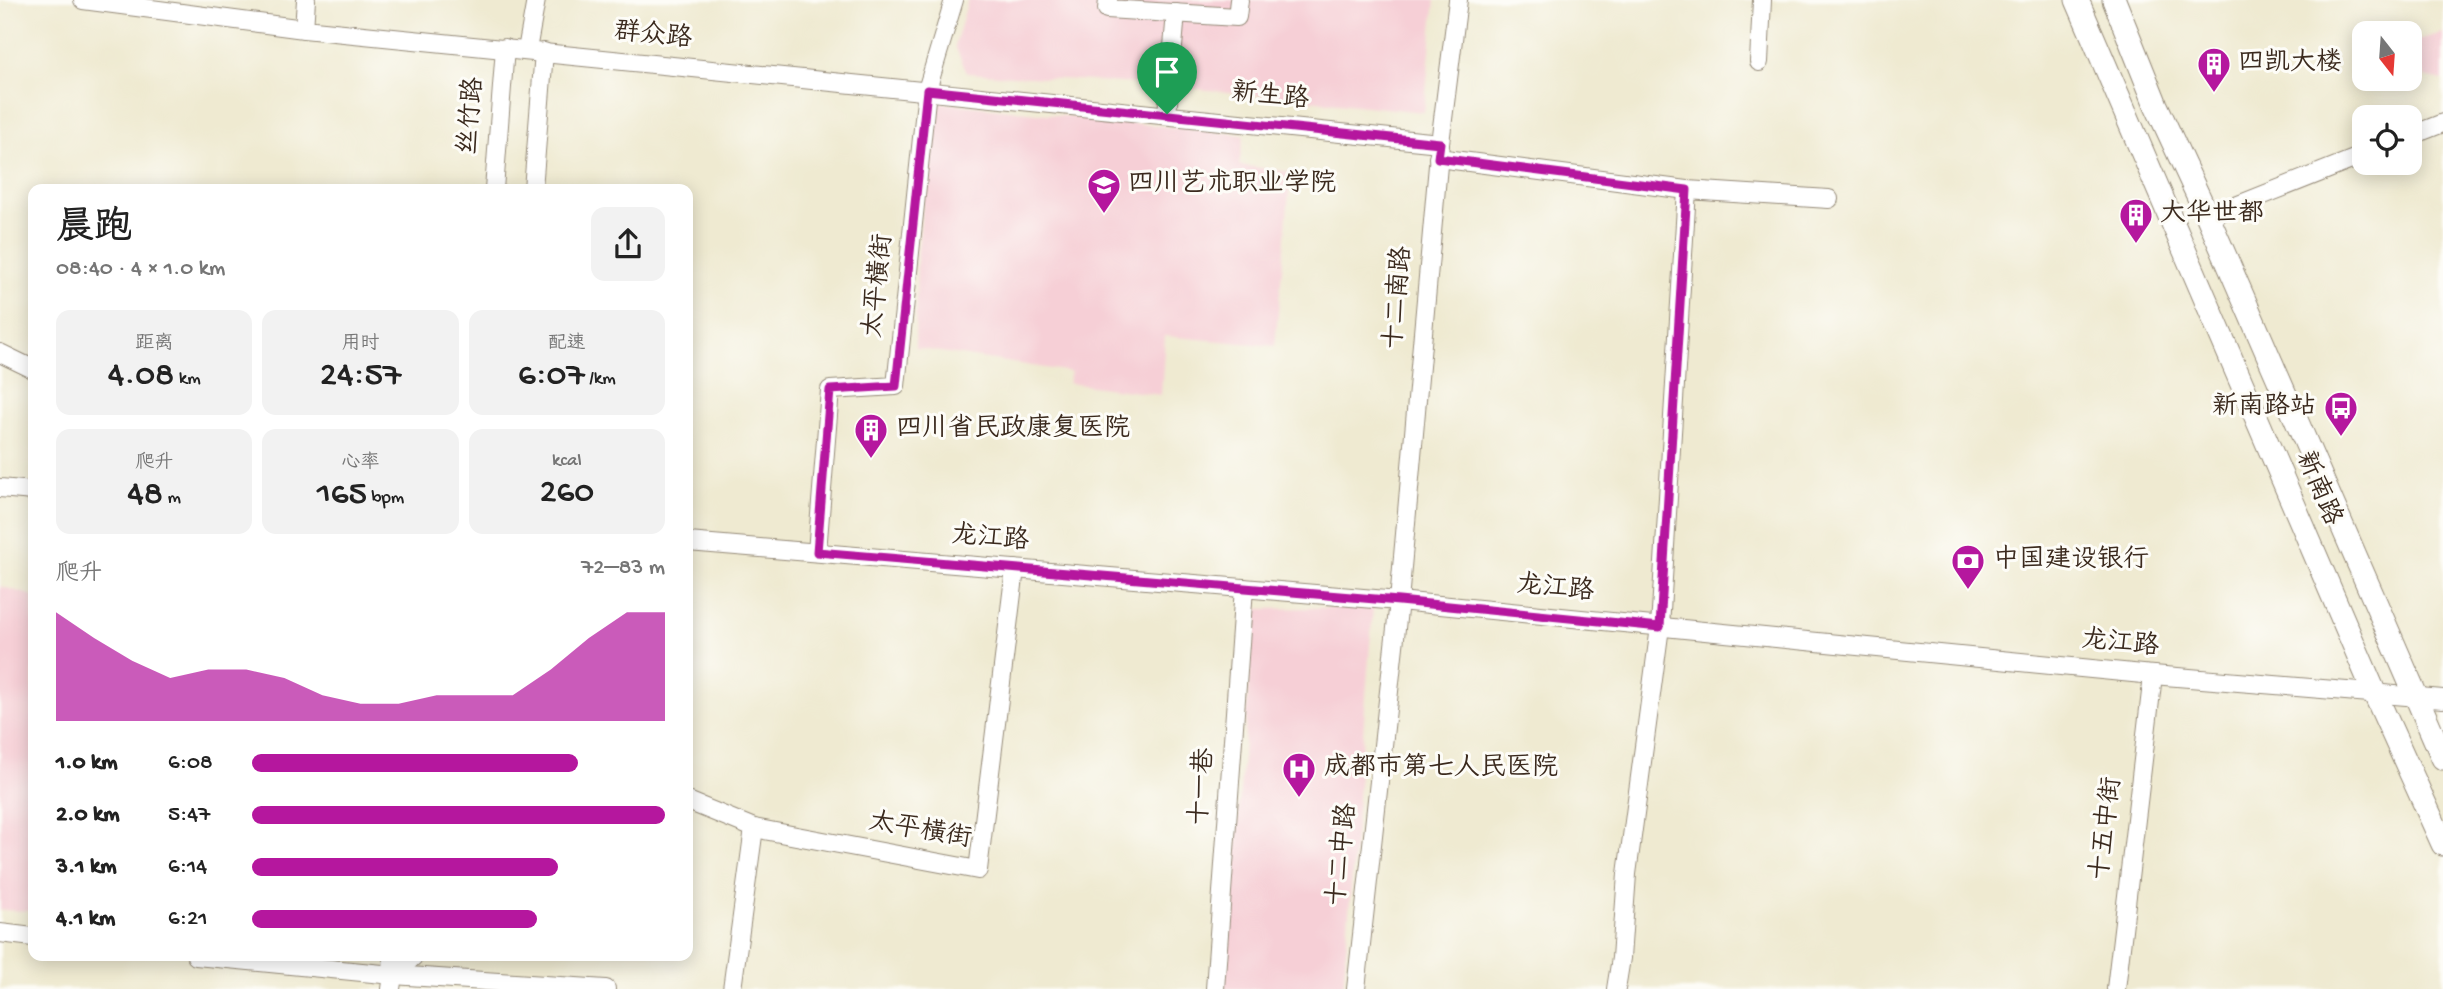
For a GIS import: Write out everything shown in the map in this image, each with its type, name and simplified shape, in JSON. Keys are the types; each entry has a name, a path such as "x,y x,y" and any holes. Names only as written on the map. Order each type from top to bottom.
{"main road":[{"name":"新南路","path":"2077,0 2375,694 2443,844"},
{"name":"新南路","path":"2114,0 2156,106 2208,217 2443,758"}],"street":[{"name":"群众路","path":"83,0 304,29 927,90"},
{"path":"304,29 306,0"},
{"path":"533,184 536,0"},
{"path":"927,90 954,0"},
{"path":"1108,0 1107,9 1237,17 1239,0"},
{"name":"十二南路","path":"1399,601 1439,150 1458,0"},
{"path":"1759,62 1762,0"},
{"path":"1167,114 1176,13"},
{"name":"丝竹路","path":"494,184 505,48"},
{"name":"新生路","path":"927,90 1167,114 1439,150 1687,190 1829,199"},
{"name":"太平横街","path":"817,552 830,390 896,386 927,90"},
{"path":"2422,131 2443,123"},
{"path":"2208,217 2352,160"},
{"path":"1616,989 1627,874 1660,627 1687,190"},
{"path":"0,353 28,367"},
{"path":"0,488 28,491"},
{"name":"龙江路","path":"693,542 1399,601 2153,675 2443,699"},
{"name":"太平横街","path":"754,828 978,870 1015,569"},
{"name":"十一巷","path":"1215,989 1244,588"},
{"name":"十二中路","path":"1356,989 1399,601"},
{"name":"十五中街","path":"2116,989 2153,675"},
{"path":"693,804 754,828 732,989"},
{"path":"0,933 28,936"},
{"path":"234,961 392,982 606,989"},
{"path":"391,961 392,982"},
{"path":"392,982 410,961"}],"shaded area":[{"path":"968,0 1435,0 1424,112 1169,86 967,73 955,46"},
{"path":"2443,33 2443,81 2425,77 2422,70 2422,39"},
{"name":"四川艺术职业学院","path":"934,102 1244,135 1239,165 1291,172 1275,346 1165,336 1161,395 1068,383 1071,372 915,348 917,258"},
{"path":"0,586 28,594 28,911 0,910"},
{"name":"成都市第七人民医院","path":"1373,607 1343,989 1224,989 1255,609"}],"place":[{"name":"四凯大楼","path":"2214,94"},
{"name":"四川艺术职业学院","path":"1104,215"},
{"name":"大华世都","path":"2136,245"},
{"name":"新南路站","path":"2341,438"},
{"name":"四川省民政康复医院","path":"871,460"},
{"name":"中国建设银行","path":"1968,591"},
{"name":"成都市第七人民医院","path":"1299,799"}],"route":[{"path":"927,90 1167,114 1440,143 1438,158 1687,190 1660,627 1399,601 817,552 830,390 896,386 927,90"}]}
